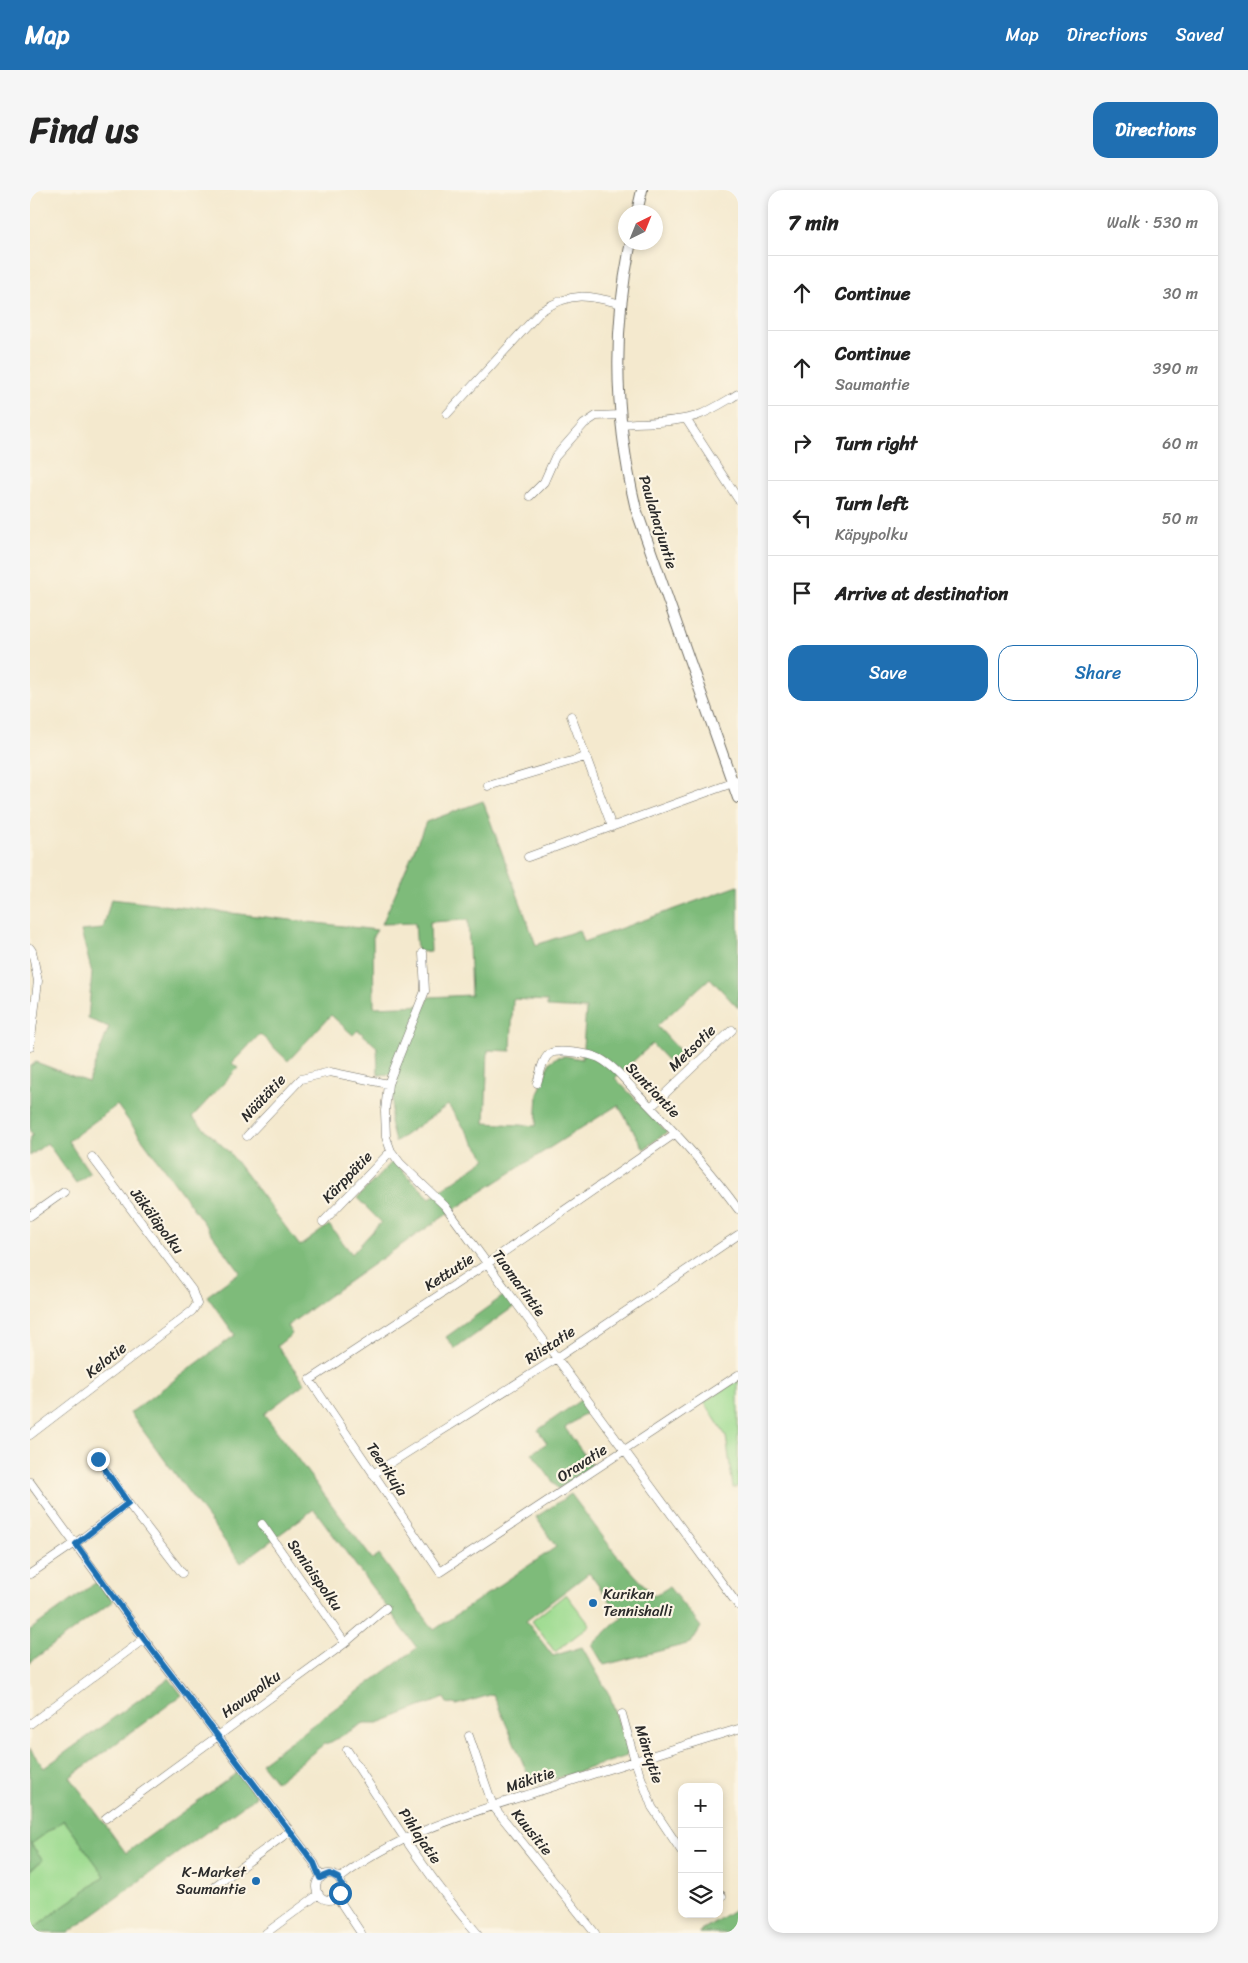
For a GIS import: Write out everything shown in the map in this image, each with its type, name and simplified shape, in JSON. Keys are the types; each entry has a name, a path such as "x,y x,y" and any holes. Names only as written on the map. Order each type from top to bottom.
{"main road":[{"path":"639,205 642,190"},
{"name":"Paulaharjuntie","path":"629,250 624,272 617,367 628,478 636,509 735,782 738,798"}],"street":[{"path":"447,414 541,311 556,301 568,297 586,295 621,304"},
{"path":"530,496 544,482 555,457 584,424 596,416 621,420 686,419 713,409 738,394"},
{"path":"686,419 738,499"},
{"path":"571,716 612,827"},
{"path":"488,786 585,757"},
{"path":"528,857 735,782"},
{"path":"30,948 38,981 30,1046"},
{"name":"Tuomarintie","path":"424,953 426,992 388,1084 385,1111 386,1137 391,1151 400,1163 445,1206 738,1605"},
{"name":"Metsotie","path":"651,1107 732,1030"},
{"name":"Suntiontie","path":"537,1084 545,1059 551,1053 560,1051 598,1058 615,1070 676,1133 719,1183 738,1210"},
{"name":"Näätätie","path":"247,1136 301,1079 330,1072 388,1084"},
{"name":"Kettutie","path":"310,1380 488,1263 676,1133"},
{"name":"Kärppätie","path":"323,1222 391,1151"},
{"name":"Jäkäläpolku","path":"92,1157 192,1290 197,1304"},
{"path":"30,1216 64,1192"},
{"name":"Riistatie","path":"373,1474 557,1358 738,1235"},
{"name":"Kelotie","path":"30,1435 192,1311 197,1304"},
{"name":"Oravatie","path":"440,1572 738,1375"},
{"name":"Teerikuja","path":"310,1380 440,1572"},
{"path":"98,1459 128,1503 182,1573"},
{"path":"30,1482 144,1639 314,1863 320,1878"},
{"path":"30,1574 76,1544 128,1503"},
{"name":"Saniaispolku","path":"262,1524 345,1642"},
{"name":"Havupolku","path":"106,1818 345,1642 386,1608"},
{"path":"30,1724 144,1639"},
{"name":"Mäntytie","path":"622,1714 635,1761 652,1807 678,1846"},
{"name":"Mäkitie","path":"339,1879 405,1840 493,1806 738,1728"},
{"name":"Kuusitie","path":"470,1736 493,1806 595,1933"},
{"name":"Pihlajatie","path":"347,1750 405,1840 449,1902 477,1933"},
{"path":"215,1886 290,1831"},
{"path":"330,1874 339,1879 342,1889 337,1897 327,1899 319,1894 316,1886 320,1878 330,1874"},
{"path":"266,1933 319,1894"},
{"path":"337,1897 361,1933"}],"green space":[{"path":"483,801 536,945 579,930 583,942 738,886 738,1008 710,978 657,1026 682,1053 671,1064 652,1044 615,1078 667,1132 644,1149 618,1105 450,1212 287,1326 292,1334 277,1346 305,1383 264,1414 373,1560 379,1555 434,1630 556,1547 536,1517 571,1494 615,1553 654,1596 669,1587 701,1627 691,1643 604,1665 592,1645 622,1617 589,1573 526,1621 553,1656 582,1647 610,1696 627,1748 627,1756 533,1786 493,1694 457,1705 447,1703 444,1698 378,1723 364,1723 324,1744 276,1782 261,1763 417,1648 314,1509 241,1563 130,1413 235,1335 207,1296 240,1272 117,1105 68,1141 90,1173 76,1183 47,1143 30,1156 30,1137 33,1135 30,1131 30,1066 36,1062 88,1082 109,1027 88,1019 92,973 81,931 103,929 111,899 377,930 373,936 374,1007 426,1005 429,997 471,995 468,920 430,922 431,951 417,952 415,923 382,924 426,822","holes":["513,999 547,1001 547,1007 586,1009 582,1059 565,1056 557,1057 550,1062 538,1094 536,1126 485,1123 488,1050 511,1051","331,1015 353,1035 358,1030 377,1047 378,1075 396,1074 390,1122 395,1142 448,1105 486,1159 430,1198 393,1161 357,1198 381,1222 352,1254 329,1225 300,1246 229,1152 192,1117 238,1068 232,1063 260,1034 288,1061"]},
{"path":"506,1294 515,1306 455,1349 446,1337"},
{"path":"738,1380 738,1486 733,1488 726,1436 704,1402"},
{"path":"582,1399 590,1410 565,1428 592,1465 558,1489 532,1453 547,1443 538,1430"},
{"path":"98,1581 113,1601 30,1662 30,1630"},
{"path":"566,1594 590,1625 555,1652 532,1621"},
{"path":"169,1678 182,1695 70,1777 126,1853 238,1772 256,1796 68,1933 30,1933 30,1931 105,1876 64,1820 31,1844 43,1860 30,1870 30,1749 44,1768"},
{"path":"64,1820 105,1876 30,1931 30,1870 43,1860 31,1844"},
{"path":"738,1907 738,1933 699,1933 723,1918"}],"place":[{"name":"Kurikan Tennishalli","path":"593,1603"},
{"name":"K-Market Saumantie","path":"256,1881"}],"route":[{"path":"98,1459 128,1503 76,1544 144,1639 288,1827 314,1863 320,1878 330,1874 338,1878 342,1885 340,1893"}]}
